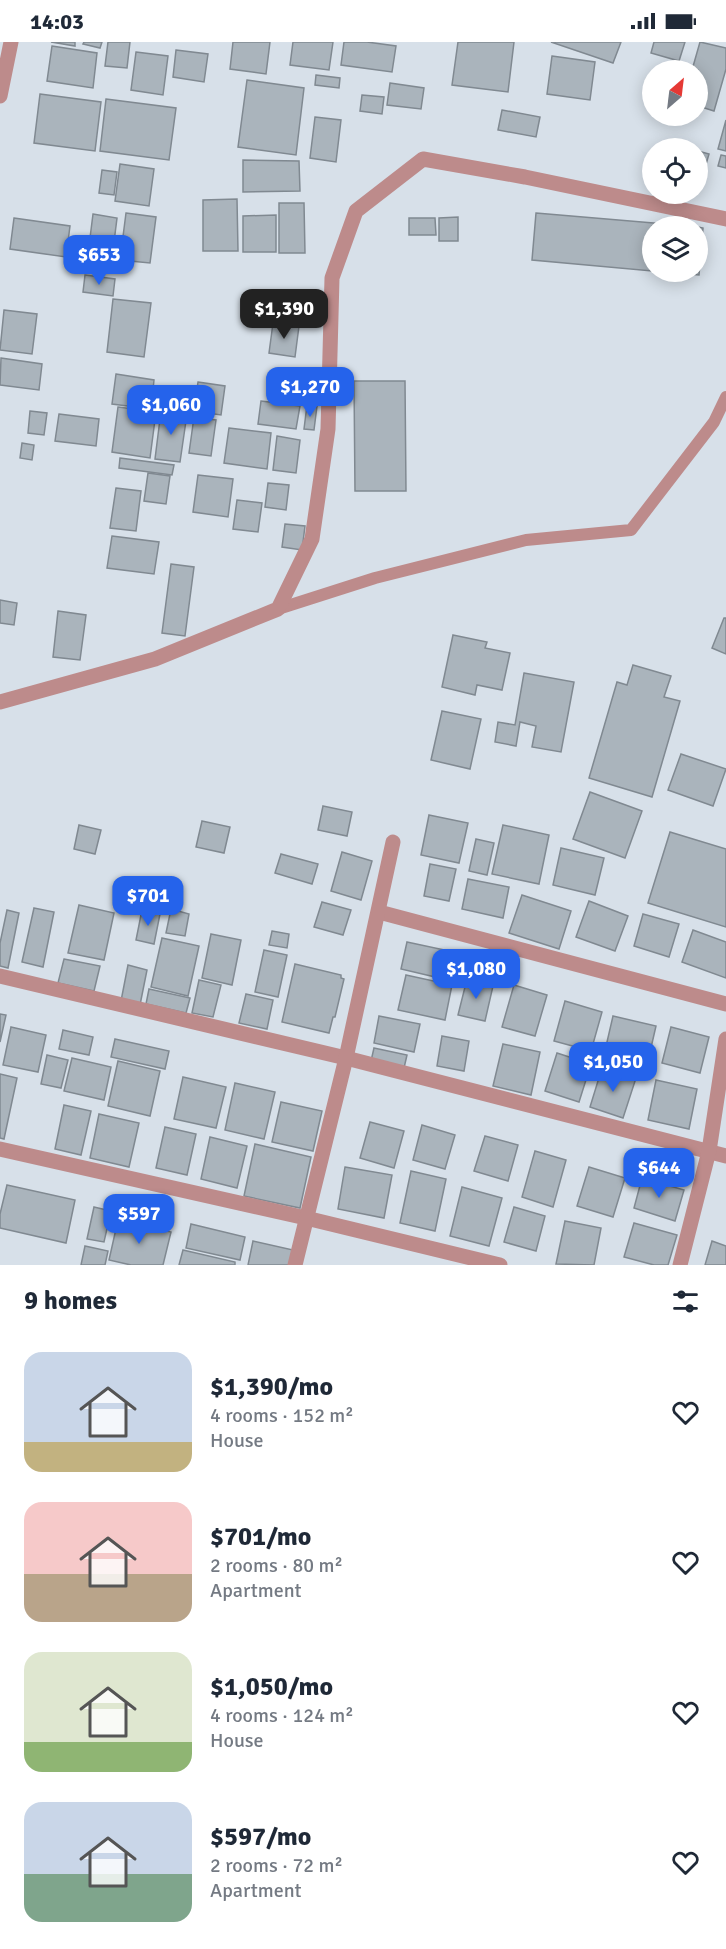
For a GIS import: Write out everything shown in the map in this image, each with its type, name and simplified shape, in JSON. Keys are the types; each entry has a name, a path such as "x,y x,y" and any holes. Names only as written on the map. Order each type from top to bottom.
{"street":[{"path":"0,96 11,42"},
{"path":"0,702 155,659 278,609 312,539 328,429 332,278 356,211 423,159 525,177 726,219"},
{"path":"295,1265 346,1058 393,842"},
{"path":"379,912 726,1004"},
{"path":"0,976 346,1058 726,1156"},
{"path":"680,1265 709,1151 726,1039"},
{"path":"0,1149 306,1218 500,1265"}],"lane":[{"path":"278,609 375,578 526,540 631,530 714,422 726,397"}],"building":[{"path":"51,42 75,42 75,46"},
{"path":"84,42 102,42 100,48 83,44"},
{"path":"108,42 130,42 127,68 105,66"},
{"path":"233,42 270,42 266,74 230,69"},
{"path":"293,42 333,42 329,70 290,65"},
{"path":"344,42 396,46 392,72 341,65"},
{"path":"458,42 514,42 508,92 452,85"},
{"path":"551,42 621,42 613,63"},
{"path":"654,42 685,42 679,60 651,53"},
{"path":"700,42 726,48 726,69 714,111 708,109 708,60 695,60"},
{"path":"52,46 97,53 93,88 47,81"},
{"path":"176,50 208,54 204,82 173,77"},
{"path":"136,52 168,56 163,95 131,90"},
{"path":"552,56 595,62 590,100 547,94"},
{"path":"316,75 340,78 339,88 315,85"},
{"path":"247,80 304,88 296,155 238,147"},
{"path":"390,83 424,88 421,109 387,105"},
{"path":"40,94 101,102 95,151 34,143"},
{"path":"362,95 384,97 382,114 360,111"},
{"path":"106,99 176,108 169,160 100,151"},
{"path":"502,110 540,117 536,137 498,130"},
{"path":"315,117 341,120 336,162 310,158"},
{"path":"726,120 726,151 718,149"},
{"path":"721,155 726,156 726,168 718,166"},
{"path":"243,160 299,161 300,191 243,192"},
{"path":"120,164 154,169 149,206 115,201"},
{"path":"102,170 117,172 114,195 99,193"},
{"path":"237,199 238,251 203,251 203,200"},
{"path":"279,203 304,203 305,253 279,253"},
{"path":"126,213 156,217 150,263 120,260"},
{"path":"536,213 642,222 642,270 532,260"},
{"path":"93,214 117,218 112,258 88,254"},
{"path":"276,215 276,252 243,252 243,216"},
{"path":"458,217 458,241 439,241 439,218"},
{"path":"14,218 70,226 66,257 10,249"},
{"path":"409,218 435,218 436,235 409,235"},
{"path":"85,275 115,279 113,296 83,292"},
{"path":"113,299 151,303 144,357 107,352"},
{"path":"4,310 37,314 32,354 0,350"},
{"path":"273,323 299,326 295,357 269,353"},
{"path":"1,358 42,364 39,390 0,385"},
{"path":"298,372 313,374 310,398 295,395"},
{"path":"116,374 154,380 151,409 112,404"},
{"path":"354,381 405,381 406,491 355,491"},
{"path":"198,382 225,386 221,415 194,411"},
{"path":"261,401 300,406 296,429 258,424"},
{"path":"307,405 317,406 314,430 304,429"},
{"path":"118,407 156,412 150,458 112,452"},
{"path":"30,411 47,413 44,435 28,433"},
{"path":"161,411 187,414 180,462 155,459"},
{"path":"59,414 99,419 96,446 55,441"},
{"path":"194,417 216,420 211,456 189,453"},
{"path":"229,428 271,433 267,469 224,463"},
{"path":"277,436 300,440 296,473 273,470"},
{"path":"22,443 34,445 32,460 20,458"},
{"path":"120,458 174,465 172,475 119,468"},
{"path":"148,473 170,476 166,504 144,501"},
{"path":"198,475 233,479 228,517 193,512"},
{"path":"268,483 289,485 286,510 265,507"},
{"path":"116,488 141,491 136,531 110,528"},
{"path":"237,500 262,503 258,532 233,529"},
{"path":"285,524 305,526 302,550 282,547"},
{"path":"112,536 159,542 154,574 107,568"},
{"path":"171,564 194,567 185,636 162,633"},
{"path":"0,600 17,603 14,625 0,623"},
{"path":"58,611 86,615 80,660 53,657"},
{"path":"724,618 726,618 726,654 712,648"},
{"path":"453,635 487,642 485,648 510,653 502,690 477,685 475,695 442,687"},
{"path":"633,665 671,676 664,697 680,701 652,797 589,778 617,682 627,685"},
{"path":"524,673 574,682 561,752 532,747 536,726 520,722 516,746 495,742 498,722 515,725"},
{"path":"442,711 481,719 470,769 431,760"},
{"path":"681,754 726,769 713,806 668,790"},
{"path":"590,792 642,811 625,858 573,839"},
{"path":"323,806 352,812 347,836 318,830"},
{"path":"429,815 468,823 459,863 421,855"},
{"path":"202,821 230,827 224,853 196,847"},
{"path":"79,825 101,830 95,854 74,849"},
{"path":"503,825 549,835 539,884 492,874"},
{"path":"670,832 726,849 726,927 648,903"},
{"path":"476,839 494,843 487,875 469,871"},
{"path":"561,848 604,858 595,895 553,885"},
{"path":"342,852 372,861 361,900 331,891"},
{"path":"281,854 318,864 312,884 275,873"},
{"path":"430,864 456,869 449,901 424,896"},
{"path":"468,879 509,887 503,918 462,909"},
{"path":"522,895 571,911 559,949 509,933"},
{"path":"589,901 628,916 615,951 576,937"},
{"path":"322,902 351,910 343,935 314,927"},
{"path":"79,905 114,913 104,960 68,953"},
{"path":"34,908 54,912 43,967 22,962"},
{"path":"171,909 189,914 185,936 166,933"},
{"path":"7,910 19,913 8,968 0,966 0,943"},
{"path":"142,910 160,914 154,944 136,940"},
{"path":"643,914 679,924 669,957 634,946"},
{"path":"693,930 726,942 726,978 682,962"},
{"path":"272,931 289,934 287,948 269,945"},
{"path":"211,934 241,940 232,985 202,978"},
{"path":"162,938 199,946 188,996 151,987"},
{"path":"407,942 454,952 448,980 401,969"},
{"path":"264,950 287,955 278,997 255,992"},
{"path":"64,959 100,966 94,991 58,983"},
{"path":"295,964 341,975 344,979 329,1033 282,1022"},
{"path":"128,965 147,970 140,1005 121,1001"},
{"path":"406,975 452,985 445,1020 398,1010"},
{"path":"467,979 493,986 485,1021 458,1015"},
{"path":"199,980 221,985 213,1017 192,1013"},
{"path":"514,985 547,995 535,1036 502,1027"},
{"path":"149,989 190,998 186,1013 146,1004"},
{"path":"246,994 273,1000 267,1029 239,1023"},
{"path":"565,1001 602,1012 591,1051 554,1041"},
{"path":"0,1014 6,1015 0,1042"},
{"path":"379,1016 420,1024 414,1052 374,1043"},
{"path":"613,1016 656,1026 647,1065 604,1055"},
{"path":"11,1027 46,1035 38,1072 3,1065"},
{"path":"671,1027 709,1037 700,1073 662,1063"},
{"path":"63,1030 93,1037 89,1055 59,1049"},
{"path":"442,1036 469,1041 464,1071 437,1066"},
{"path":"115,1039 169,1051 165,1069 111,1057"},
{"path":"503,1044 540,1052 531,1095 493,1086"},
{"path":"374,1048 407,1055 404,1068 371,1061"},
{"path":"557,1053 591,1064 579,1102 545,1091"},
{"path":"47,1055 68,1060 61,1088 41,1084"},
{"path":"72,1058 111,1067 104,1100 64,1091"},
{"path":"118,1061 160,1071 150,1116 108,1106"},
{"path":"602,1068 636,1078 623,1118 590,1107"},
{"path":"0,1074 17,1078 4,1139 0,1138"},
{"path":"183,1077 226,1087 216,1128 174,1119"},
{"path":"656,1080 697,1089 689,1129 648,1120"},
{"path":"235,1083 275,1092 264,1139 225,1130"},
{"path":"281,1102 322,1111 313,1151 272,1142"},
{"path":"64,1105 91,1111 81,1155 55,1149"},
{"path":"99,1114 139,1123 129,1167 90,1158"},
{"path":"370,1122 404,1131 394,1168 360,1158"},
{"path":"422,1125 455,1135 445,1169 413,1160"},
{"path":"165,1127 196,1134 187,1175 156,1168"},
{"path":"485,1136 518,1145 508,1181 474,1171"},
{"path":"210,1137 247,1146 237,1188 201,1179"},
{"path":"255,1144 311,1157 300,1208 244,1196"},
{"path":"535,1151 566,1160 553,1207 522,1197"},
{"path":"345,1167 392,1175 384,1218 338,1209"},
{"path":"589,1167 625,1178 613,1217 577,1206"},
{"path":"411,1171 446,1179 435,1231 400,1223"},
{"path":"642,1178 684,1190 675,1221 634,1208"},
{"path":"7,1185 75,1200 66,1243 0,1228 0,1214"},
{"path":"462,1187 502,1198 489,1246 450,1236"},
{"path":"94,1207 111,1211 104,1242 87,1239"},
{"path":"514,1207 545,1216 536,1251 504,1242"},
{"path":"118,1220 171,1232 163,1265 131,1265 109,1260"},
{"path":"565,1221 601,1228 594,1265 556,1264"},
{"path":"634,1223 677,1235 668,1265 654,1265 624,1257"},
{"path":"191,1224 245,1237 240,1260 186,1248"},
{"path":"253,1241 293,1250 289,1265 248,1265"},
{"path":"712,1241 726,1246 726,1265 705,1265"},
{"path":"85,1246 108,1251 105,1265 81,1265"},
{"path":"183,1250 235,1262 235,1265 179,1265"}]}
